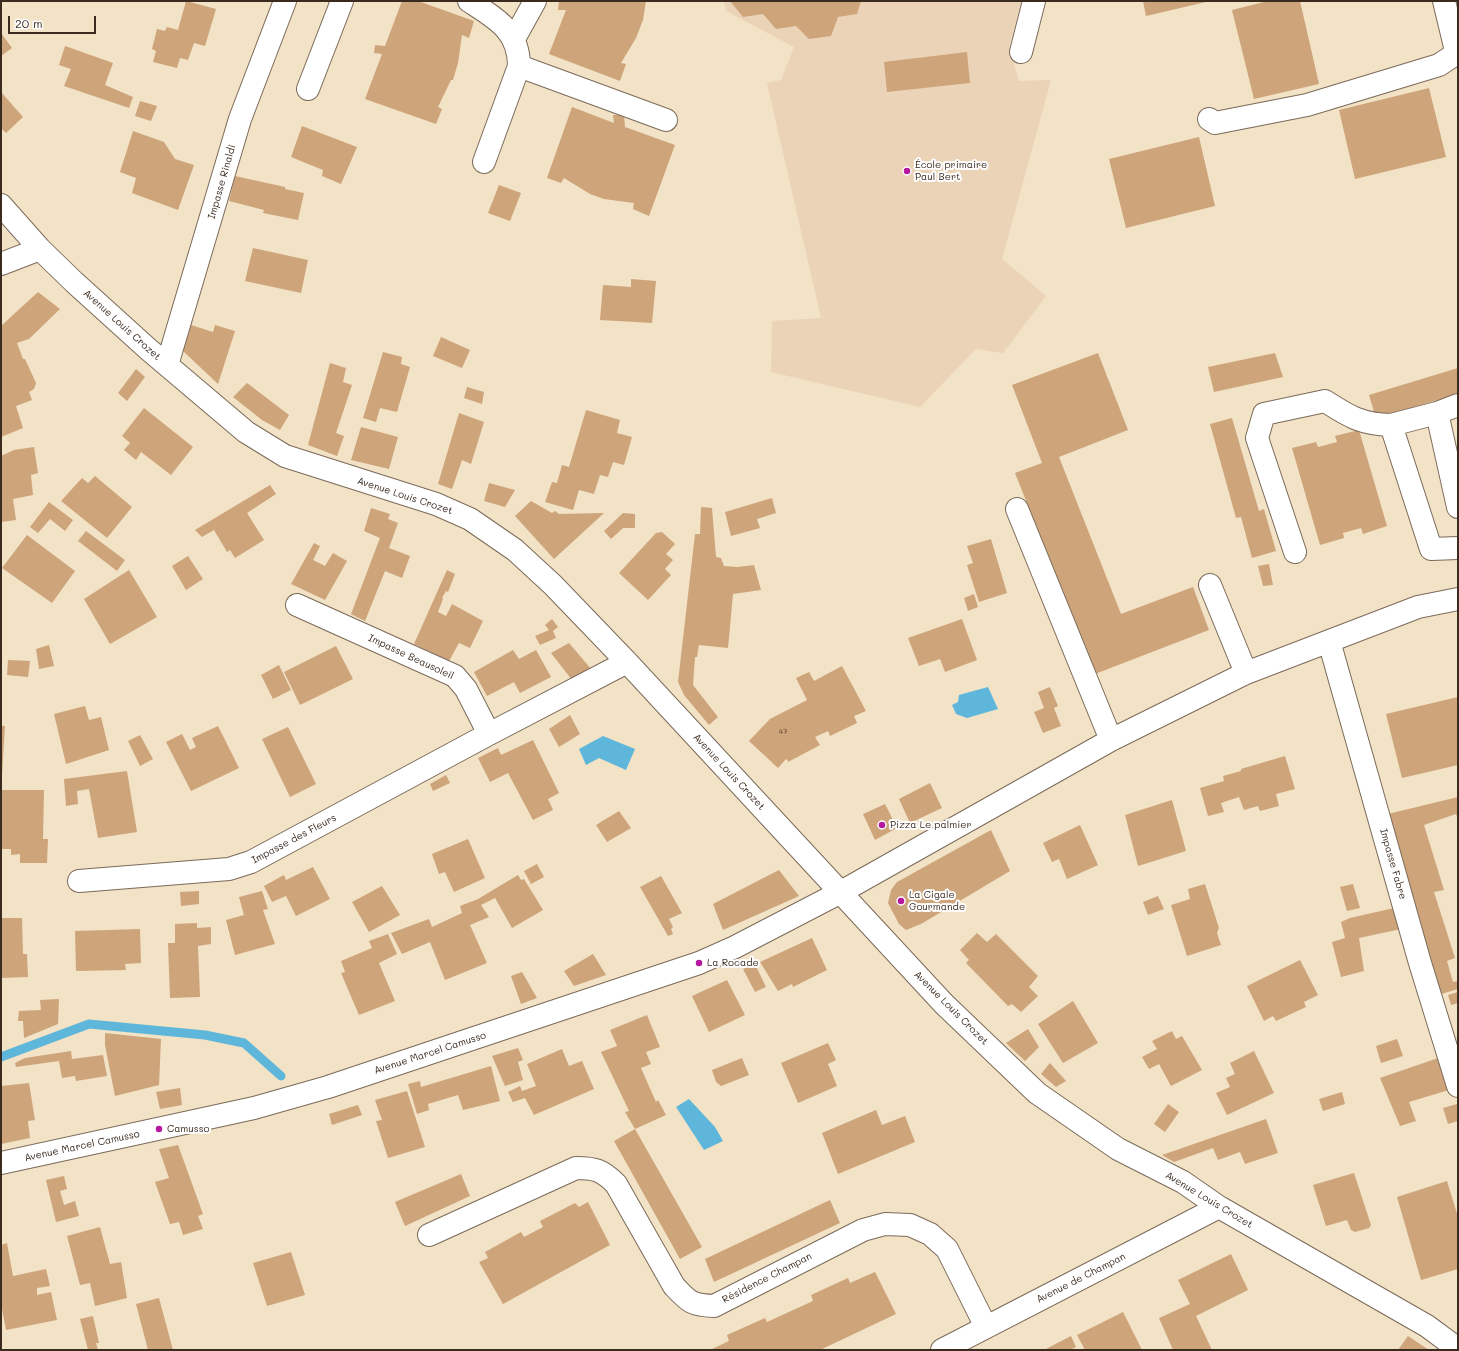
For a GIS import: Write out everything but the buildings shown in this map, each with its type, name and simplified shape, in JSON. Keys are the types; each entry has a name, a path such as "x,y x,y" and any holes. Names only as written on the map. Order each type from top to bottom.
{"street":[{"name":"Impasse Rinaldi","path":"167,365 240,120 285,1"},
{"path":"308,89 342,1"},
{"path":"469,1 504,25 514,39 519,53 519,66 484,162"},
{"path":"514,39 535,1"},
{"path":"1021,52 1034,1"},
{"path":"1210,119 1215,123 1308,105 1439,65 1457,54 1444,1"},
{"path":"519,66 666,120"},
{"name":"Avenue Louis Crozet","path":"1,205 40,249 74,282 167,365 246,432 285,456 436,504 470,519 520,555 553,585 627,662 944,1004 1037,1093 1118,1149 1183,1182 1220,1207 1427,1326 1458,1349"},
{"path":"1,264 40,249"},
{"path":"1295,552 1257,438 1264,414 1325,402 1348,416 1370,424 1391,425 1437,413 1458,404"},
{"path":"1437,413 1458,507"},
{"path":"1391,425 1431,549 1457,555"},
{"path":"1017,509 1111,740"},
{"path":"1210,585 1246,673"},
{"name":"Avenue Marcel Camusso","path":"1,1163 254,1108 328,1087 699,963 735,947 841,892 1111,740 1246,673 1418,607 1458,599"},
{"name":"Impasse Beausoleil","path":"296,605 455,676 466,688 489,734"},
{"name":"Impasse Fabre","path":"1329,641 1420,963 1458,1086"},
{"path":"489,734 627,662"},
{"name":"Impasse des Fleurs","path":"79,881 229,869 251,862 489,734"},
{"name":"Résidence Champan","path":"429,1235 576,1168 591,1168 605,1173 616,1184 674,1286 685,1298 697,1305 714,1306 863,1230 885,1224 910,1225 930,1234 947,1249 986,1327"},
{"name":"Avenue de Champan","path":"942,1350 1220,1207"}],"shaded area":[{"name":"École primaire Paul Bert","path":"724,1 1021,1 1009,46 1019,81 1051,80 1002,259 1046,296 1003,353 976,349 920,407 771,372 772,321 821,318 767,83 781,80 794,47 726,11"}],"water":[{"path":"988,687 998,709 967,718 956,714 952,705 958,702 959,695"},
{"path":"603,736 635,749 626,770 599,758 586,765 579,749"},
{"path":"689,1099 715,1127 723,1141 704,1150 676,1107"}],"waterway":[{"path":"1,1057 89,1024 205,1035 244,1043 281,1076"}],"place":[{"name":"École primaire Paul Bert","path":"907,171"},
{"name":"Pizza Le palmier","path":"882,825"},
{"name":"La Cigale Gourmande","path":"901,901"},
{"name":"La Rocade","path":"699,963"},
{"name":"Camusso","path":"159,1129"}]}
